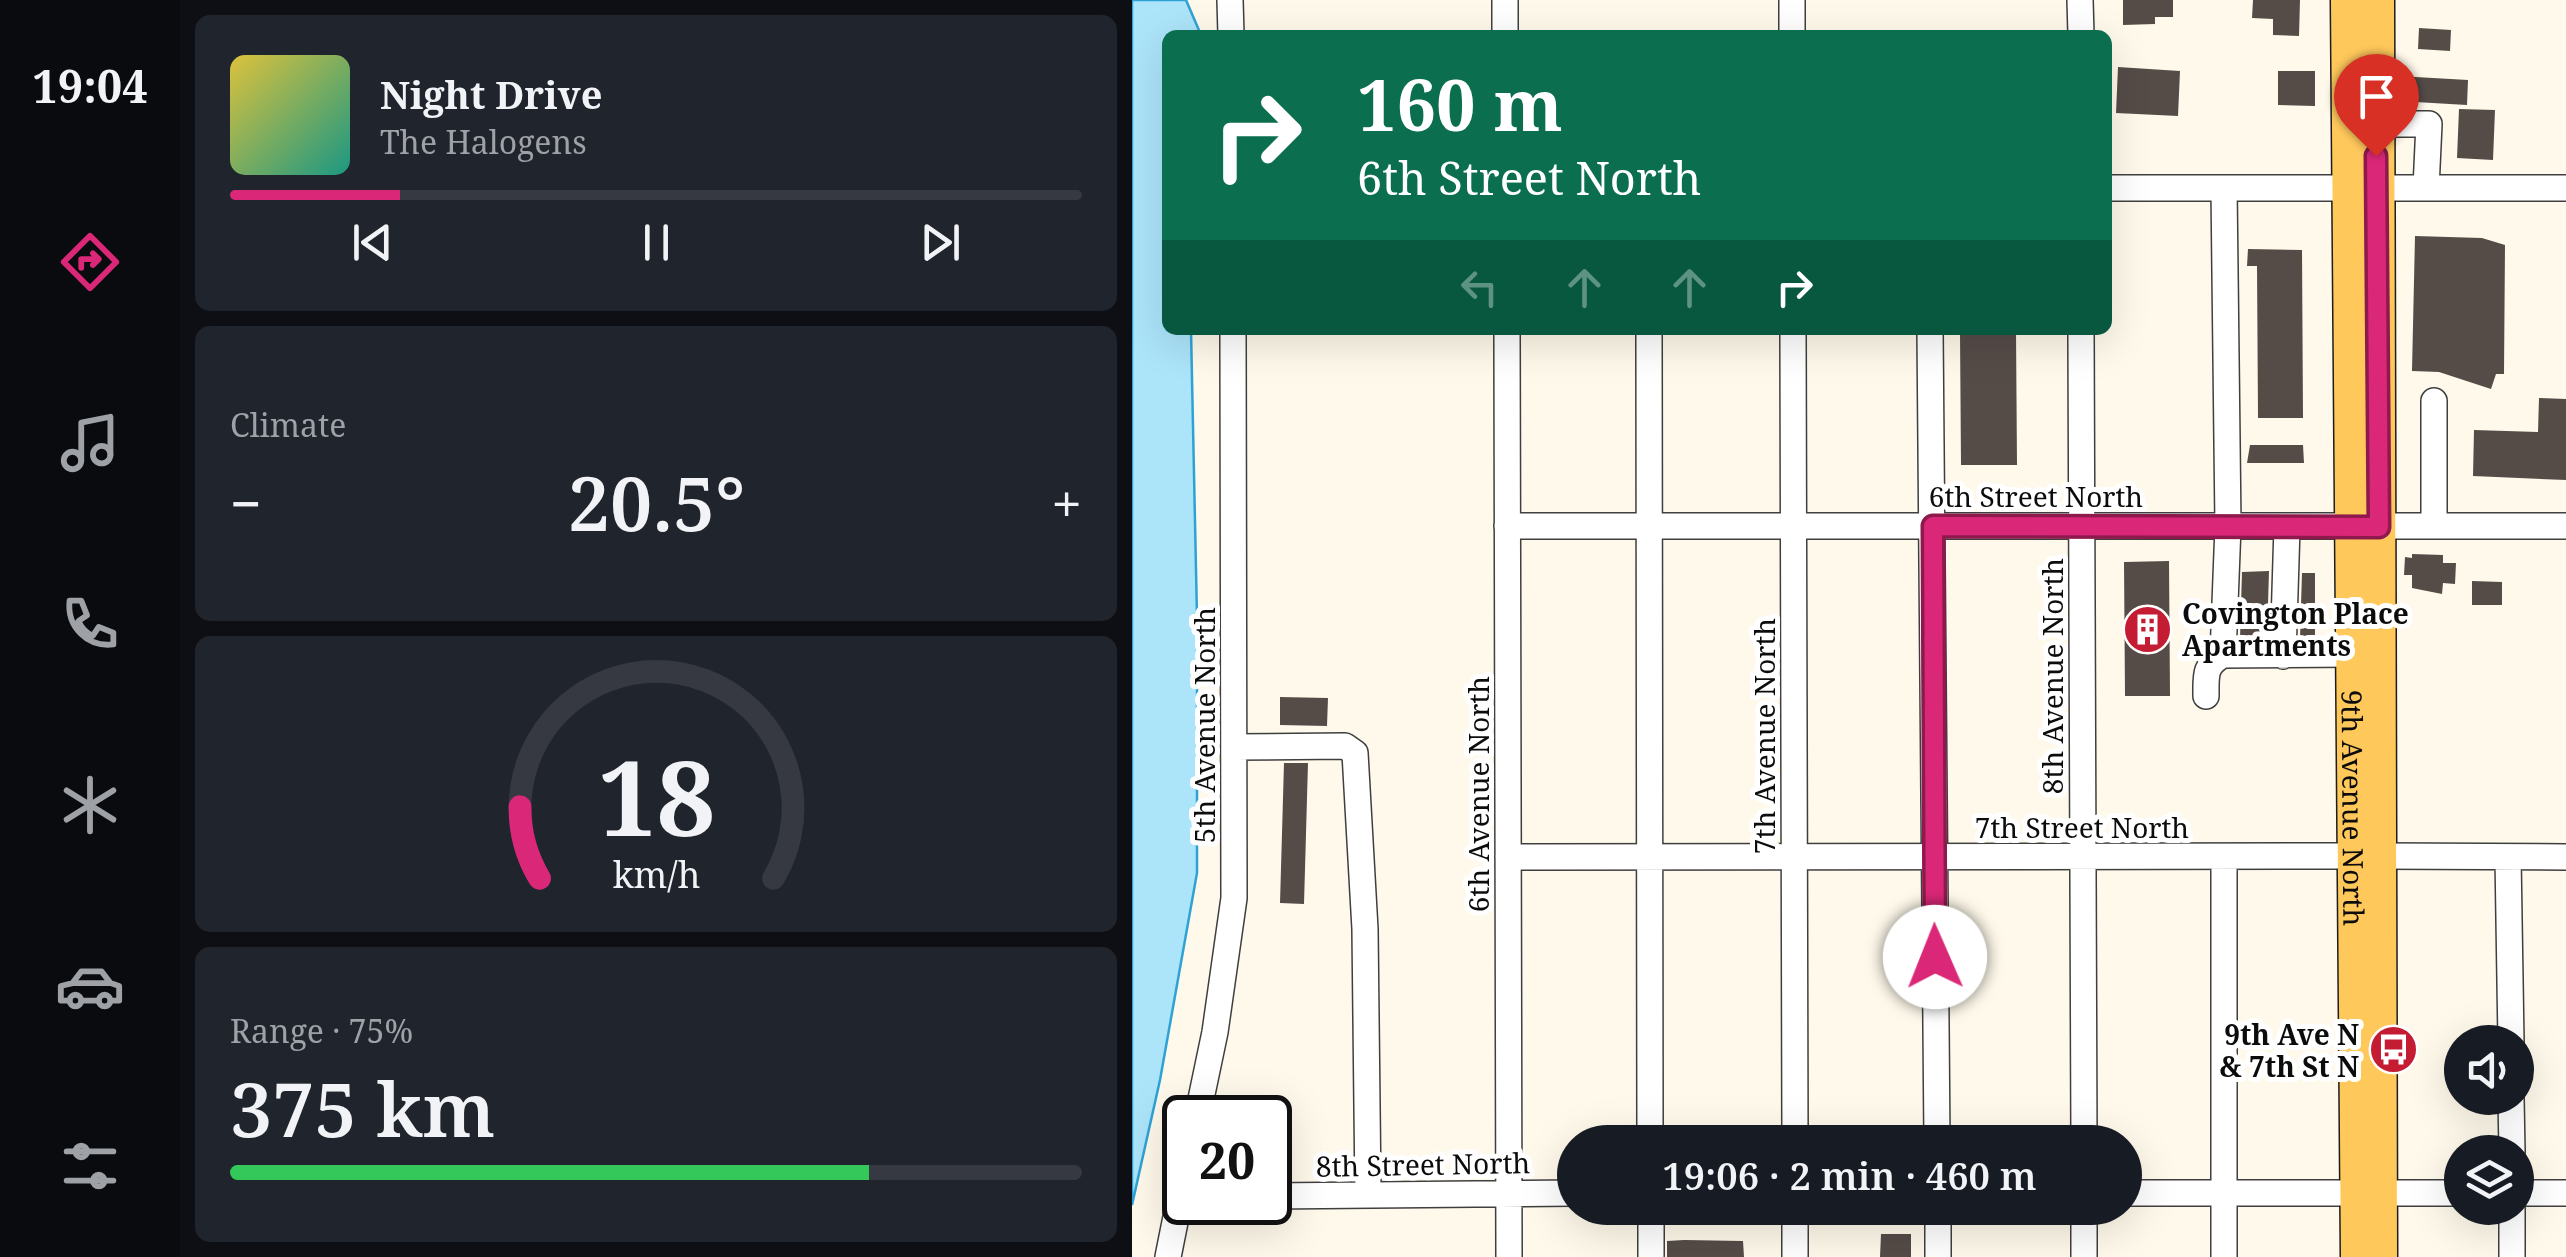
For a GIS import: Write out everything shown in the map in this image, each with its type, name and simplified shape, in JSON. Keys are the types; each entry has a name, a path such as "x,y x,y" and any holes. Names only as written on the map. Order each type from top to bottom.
{"main road":[{"name":"9th Avenue North","path":"2347,0 2363,188 2366,527 2368,1193 2357,1257"},
{"name":"9th Avenue North","path":"2363,188 2376,124 2378,0"},
{"name":"9th Avenue North","path":"2366,527 2354,654 2368,856"},
{"name":"9th Avenue North","path":"2368,1193 2381,1257"}],"street":[{"path":"1230,0 1231,30"},
{"path":"1505,0 1505,30"},
{"path":"1792,0 1792,30"},
{"path":"2080,0 2080,30"},
{"path":"2376,124 2429,124 2426,188"},
{"path":"2112,188 2566,188"},
{"path":"2222,654 2228,526 2224,188"},
{"name":"5th Avenue North","path":"1202,1095 1234,898 1233,335"},
{"name":"6th Avenue North","path":"1507,335 1509,1257"},
{"path":"1648,335 1650,1125"},
{"name":"7th Avenue North","path":"1793,335 1795,1125"},
{"path":"1930,335 1937,1125"},
{"name":"8th Avenue North","path":"2081,335 2084,1125"},
{"path":"2434,401 2434,526"},
{"name":"6th Street North","path":"1507,526 2566,526"},
{"path":"2283,656 2287,527"},
{"path":"2206,696 2206,670 2222,654 2354,654"},
{"path":"1234,747 1345,746 1355,753 1365,929 1368,1195"},
{"name":"7th Street North","path":"1508,857 2566,857"},
{"path":"2224,857 2224,1257"},
{"path":"2508,857 2511,1025"},
{"name":"8th Street North","path":"1292,1196 1557,1193"},
{"path":"2142,1193 2444,1193"},
{"path":"2534,1193 2566,1193"},
{"path":"1168,1257 1174,1225"},
{"path":"1651,1225 1651,1257"},
{"path":"1795,1225 1795,1257"},
{"path":"1938,1225 1938,1257"},
{"path":"2084,1225 2084,1257"},
{"path":"2512,1225 2512,1257"}],"water":[{"path":"1132,0 1186,0 1199,30 1162,30 1162,335 1191,335 1197,873 1160,1080 1132,1205"}],"building":[{"path":"2123,0 2173,0 2173,17 2155,17 2155,24 2123,25"},
{"path":"2253,0 2300,0 2299,36 2273,35 2273,19 2252,18"},
{"path":"2419,28 2451,30 2450,51 2418,49"},
{"path":"2118,67 2180,71 2178,116 2116,113"},
{"path":"2278,71 2315,71 2315,106 2278,105"},
{"path":"2398,76 2468,80 2467,105 2398,101"},
{"path":"2459,109 2495,110 2493,160 2457,158"},
{"path":"2415,236 2482,238 2505,245 2504,374 2496,374 2491,389 2439,372 2412,371"},
{"path":"2248,249 2302,250 2303,418 2258,418 2257,266 2247,266"},
{"path":"1960,335 2016,335 2017,465 1961,465"},
{"path":"2539,398 2566,399 2566,480 2473,476 2474,430 2538,432"},
{"path":"2250,445 2303,445 2304,463 2247,463"},
{"path":"2412,554 2443,555 2443,563 2456,563 2455,584 2443,583 2442,594 2412,588 2412,575 2404,575 2405,557 2412,558"},
{"name":"Covington Place Apartments","path":"2169,561 2170,696 2125,696 2124,562"},
{"path":"2269,571 2267,638 2240,639 2242,572"},
{"path":"2302,573 2315,573 2315,638 2300,638"},
{"path":"2472,581 2502,582 2502,605 2472,605"},
{"path":"1280,697 1328,698 1327,726 1280,725"},
{"path":"1284,763 1308,763 1304,904 1280,903"},
{"path":"1881,1234 1911,1234 1911,1257 1880,1257"},
{"path":"1667,1241 1743,1241 1744,1257 1667,1257"}],"place":[{"name":"Covington Place Apartments","path":"2147,629"},
{"name":"9th Ave N & 7th St N","path":"2394,1050"}],"route":[{"path":"1935,957 1933,526 2379,527 2376,156"}]}
